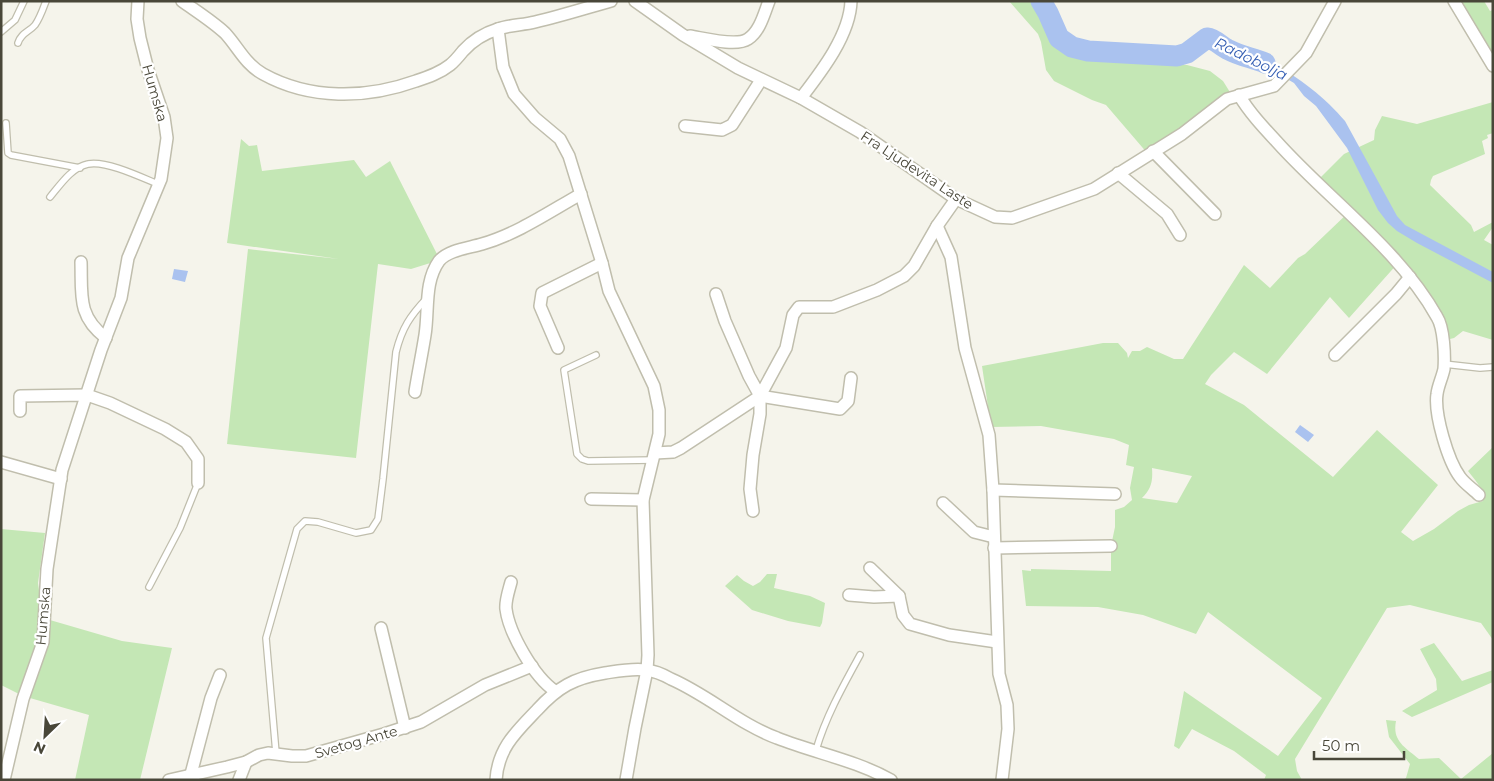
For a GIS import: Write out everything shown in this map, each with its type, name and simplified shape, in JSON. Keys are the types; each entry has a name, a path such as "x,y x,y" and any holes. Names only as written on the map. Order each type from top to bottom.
{"street":[{"name":"Humska","path":"4,780 23,699 43,642 47,569 61,479 72,437 121,298 128,258 135,237 160,185 167,138 164,117 148,70 140,38 137,19 138,1"},
{"path":"182,1 226,34 245,60 260,73 301,90 329,94 393,90 438,72 451,64 464,49 478,38 498,29 534,22 611,1"},
{"name":"Fra Ljudevita Laste","path":"635,1 683,35 761,80 801,98 860,132 956,199 995,217 1012,218 1094,189 1182,134 1227,99 1274,86 1283,79 1306,53 1335,1"},
{"path":"683,35 722,42 746,41 759,26 769,1"},
{"path":"801,98 823,70 843,32 851,10 851,1"},
{"path":"1454,1 1493,66"},
{"path":"498,29 503,67 514,94 535,118 560,139 569,156 609,291 654,386 659,410 659,434 643,500 647,670 626,780"},
{"path":"685,126 722,130 732,125 761,80"},
{"path":"1239,95 1257,120 1300,168 1338,202 1410,277 1439,319 1445,354 1437,394 1437,412 1451,462 1461,478 1480,495"},
{"path":"1153,151 1215,214"},
{"path":"1118,173 1167,214 1180,235"},
{"path":"415,392 427,322 426,298 430,281 440,260 459,249 502,237 581,194"},
{"path":"654,456 682,448 760,396 786,348 796,310 799,307 833,307 877,290 904,276 914,266 937,226 956,199"},
{"path":"937,226 951,256 965,348 989,435 999,674 1007,705 1002,780"},
{"path":"81,262 82,309 95,330 106,338"},
{"path":"558,348 540,306 542,293 602,263"},
{"path":"1335,355 1396,294 1410,277"},
{"path":"716,294 725,321 749,376 760,396 760,414 753,455 750,489 753,511"},
{"path":"760,396 840,409 848,401 851,378"},
{"path":"20,411 20,396 87,395 110,403 165,429 186,442 198,459 198,483"},
{"path":"1,462 61,479"},
{"path":"992,490 1115,494"},
{"path":"591,499 643,500"},
{"path":"943,504 974,532 994,543 1111,546"},
{"path":"870,568 899,596 904,615 910,624 949,635 997,642"},
{"path":"511,582 506,606 508,620 524,655 547,686 555,691"},
{"path":"848,594 874,597 899,596"},
{"path":"381,628 405,728"},
{"name":"Svetog Ante","path":"169,780 246,762 259,755 268,753 306,756 405,728 434,715 485,685 532,666"},
{"path":"496,780 503,749 555,691 572,682 594,675 624,670 647,670 684,684 759,730 778,739 871,769 891,780"},
{"path":"191,774 210,698 220,675"},
{"path":"239,780 246,762"}],"lane":[{"path":"1,32 15,20 24,1"},
{"path":"18,43 20,36 37,22 46,1"},
{"path":"6,123 8,153 10,155 80,168"},
{"path":"50,197 69,175 88,164 99,164 128,172 160,185"},
{"path":"276,753 266,638 297,529 305,521 318,522 356,532 371,530 378,519 396,352 401,333 426,298"},
{"path":"596,355 564,370 577,454 582,459 588,461 654,456"},
{"path":"1444,364 1480,368 1493,367"},
{"path":"149,587 180,528 198,483"},
{"path":"816,750 837,697 860,656"}],"green space":[{"path":"1009,1 1030,1 1043,19 1051,37 1075,56 1117,62 1187,65 1210,71 1223,81 1233,97 1148,154 1106,105 1054,81 1046,70 1038,34"},
{"path":"1459,1 1484,1 1490,11 1493,10 1493,61"},
{"path":"1493,102 1493,133 1487,135 1488,138 1482,141 1485,154 1433,176 1430,185 1471,225 1474,232 1493,222 1493,227 1484,240 1493,245 1493,340 1463,331 1454,338 1446,340 1399,262 1349,318 1330,297 1267,374 1234,352 1211,375 1205,384 1244,405 1333,477 1377,430 1438,485 1401,532 1413,541 1434,529 1458,511 1483,501 1481,489 1468,471 1493,447 1493,640 1481,623 1410,605 1387,608 1295,759 1297,771 1302,780 1264,780 1266,775 1234,751 1192,729 1179,749 1174,746 1184,691 1278,756 1322,698 1208,612 1196,634 1143,615 1098,607 1026,606 1022,570 1111,571 1111,546 1115,527 1115,510 1124,507 1132,500 1130,488 1134,467 1126,465 1129,445 1114,439 1041,426 991,427 982,366 1103,343 1118,343 1127,353 1128,358 1132,351 1140,351 1147,347 1174,359 1183,359 1244,265 1270,288 1298,258 1305,254 1350,211 1319,179 1344,154 1374,140 1375,130 1382,116 1417,124","holes":["1152,468 1192,476 1177,503 1142,498 1151,485"]},
{"path":"241,139 249,146 257,145 262,171 354,160 366,177 390,161 440,260 411,269 378,264 356,458 227,444 248,249 339,259 227,243"},
{"path":"1,529 45,533 38,583 43,618 122,641 172,648 140,780 75,780 89,715 23,696 1,685"},
{"path":"767,574 777,574 774,588 810,596 825,603 820,627 788,621 752,610 725,586 737,575 753,586 760,582"},
{"path":"1434,643 1462,681 1493,670 1493,682 1412,717 1402,711 1437,690 1436,679 1420,649"},
{"path":"1386,720 1396,721 1395,728 1398,739 1419,759 1439,758 1461,779 1493,753 1493,780 1403,780 1406,778 1410,764 1389,737"}],"water":[{"path":"1239,49 1283,69 1310,88 1335,110 1345,121 1397,216 1405,225 1493,272 1493,283 1417,243 1388,223 1378,210 1347,148 1316,106 1304,96 1294,83 1265,66 1260,68 1237,59"},
{"path":"174,269 188,271 185,282 172,279"},
{"path":"1300,425 1314,435 1308,442 1295,432"}],"waterway":[{"name":"Radobolja","path":"1041,1 1059,38 1072,47 1088,51 1177,56 1187,53 1207,38 1226,49 1265,63"}]}
